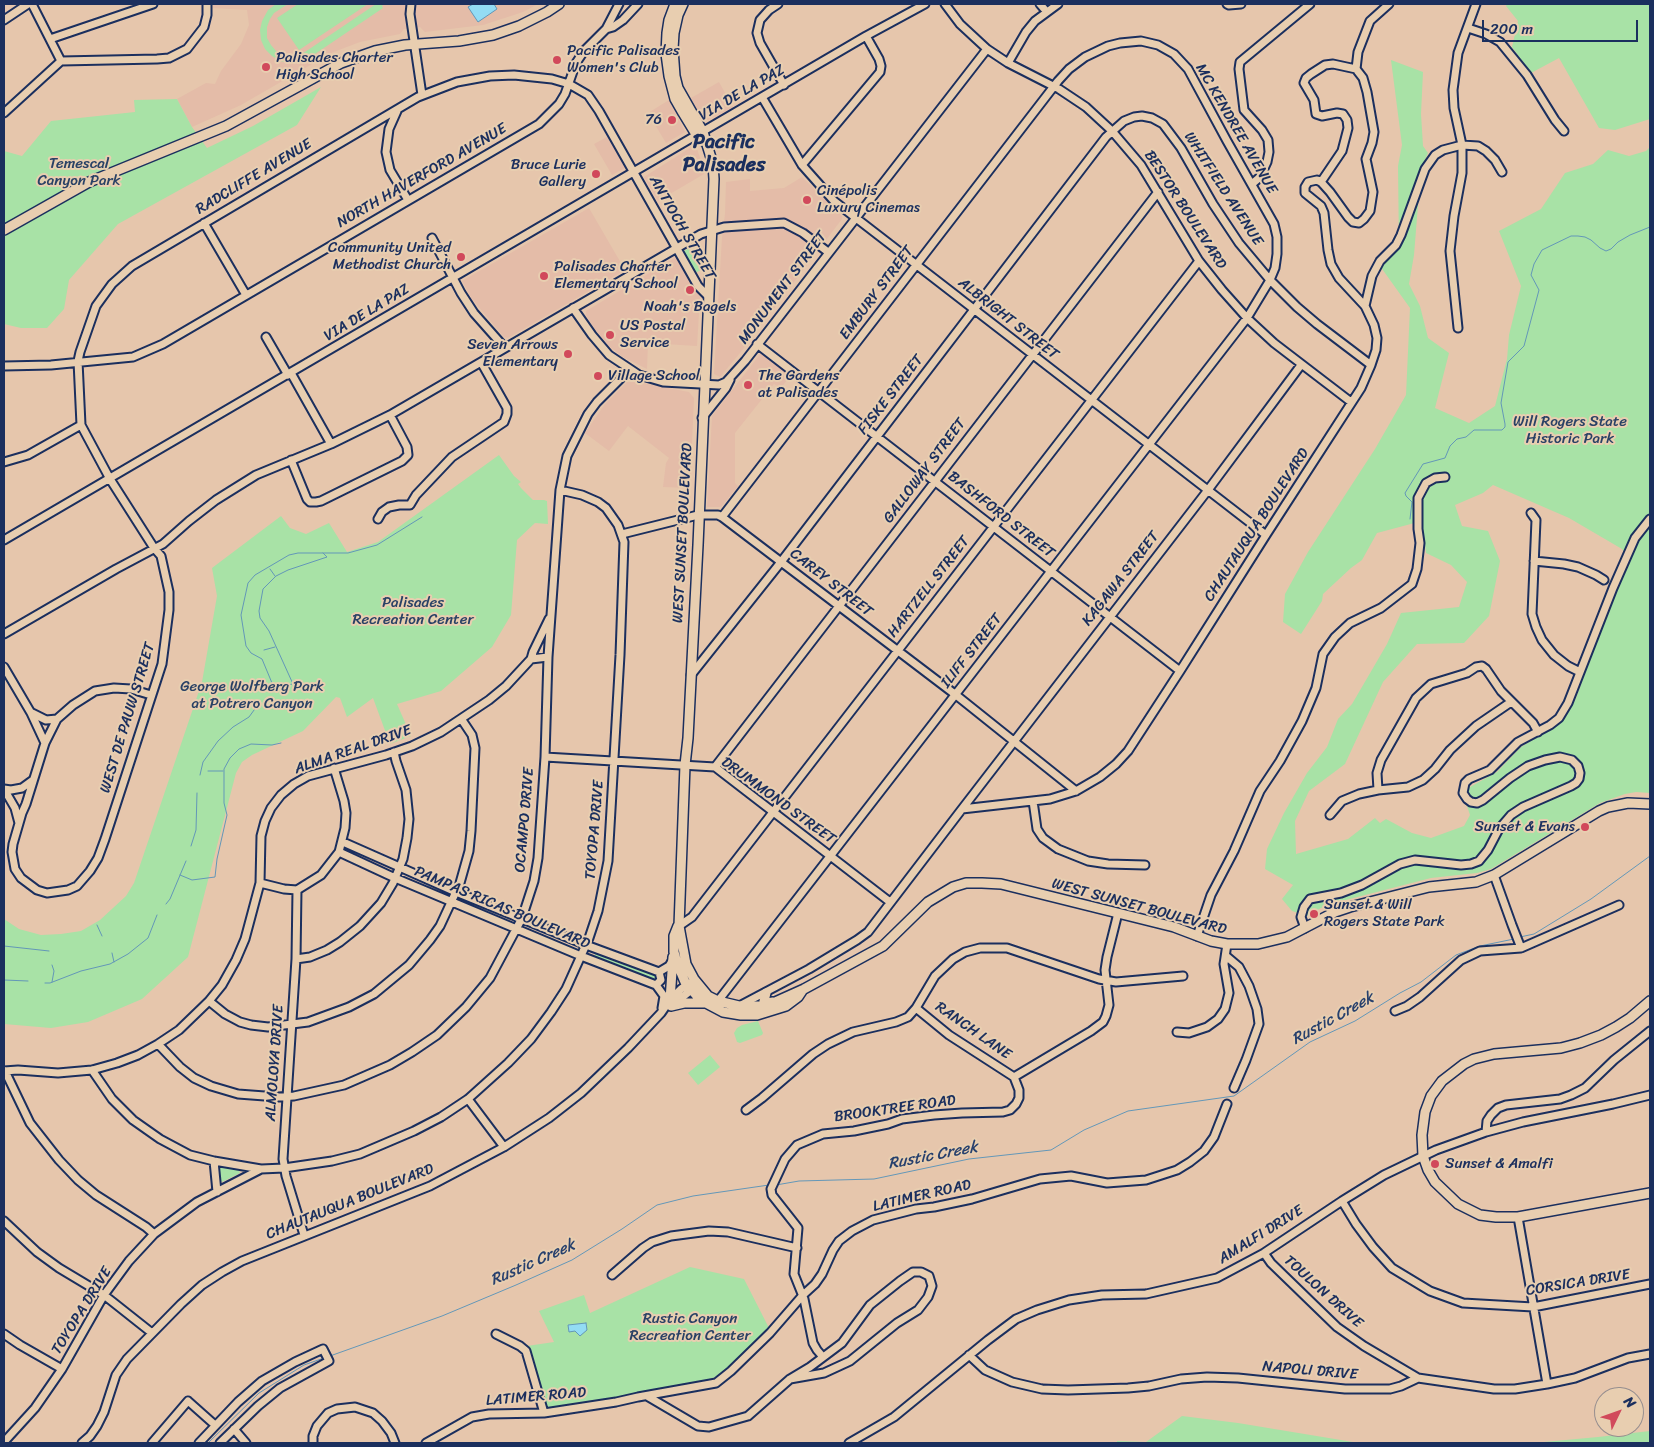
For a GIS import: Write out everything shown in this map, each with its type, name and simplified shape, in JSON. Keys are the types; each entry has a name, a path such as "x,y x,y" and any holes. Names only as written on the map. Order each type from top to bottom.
{"main road":[{"path":"4,230 89,182 226,126 341,64 375,51 414,44 459,41 493,34 519,26 559,4"},
{"name":"WEST SUNSET BOULEVARD","path":"675,4 669,20 667,33 668,76 675,98 705,142 711,157 713,170 712,229 685,765 679,926 692,985 718,1002 739,1006 762,1006 775,1002 804,989 883,946 928,902 953,887 966,883 1001,884 1174,927 1211,941 1245,946 1258,944 1287,937 1335,912 1429,887 1476,882 1494,875 1599,810 1620,804 1637,802 1650,804"},
{"name":"WEST SUNSET BOULEVARD","path":"683,4 678,15 674,33 673,64 678,88 700,134"},
{"name":"WEST SUNSET BOULEVARD","path":"679,926 674,936 674,956 680,971 706,1003 723,1012 757,1015 786,1006 798,997 804,989"},
{"path":"674,956 671,1003 706,1003"},
{"path":"766,993 764,1001 767,1003 775,1002"},
{"path":"1650,1001 1616,1027 1580,1044 1562,1048 1484,1056 1455,1069 1442,1081 1431,1096 1427,1104 1422,1135 1423,1156 1428,1170 1438,1186 1458,1204 1480,1215 1518,1217 1650,1193"}],"street":[{"path":"4,20 28,4"},
{"path":"32,4 61,61"},
{"path":"50,38 153,4"},
{"path":"4,113 61,61 169,58 187,49 204,27 207,4"},
{"path":"404,4 410,14"},
{"path":"411,4 410,14 422,95"},
{"name":"NORTH HAVERFORD AVENUE","path":"78,361 133,357 163,344 539,124 559,104 569,84 576,63 584,51 606,29 619,4"},
{"name":"NORTH HAVERFORD AVENUE","path":"606,29 613,28 638,4"},
{"path":"778,4 760,20 757,33 760,43 784,85"},
{"name":"VIA DE LA PAZ","path":"4,540 866,36 925,4"},
{"name":"BESTOR BOULEVARD","path":"945,4 960,24 987,49 1008,63 1054,86 1086,107 1112,131 1141,164 1199,261 1247,318 1274,343 1352,402"},
{"path":"1040,4 1046,11"},
{"path":"1008,63 1026,32 1035,21 1046,11 1058,4"},
{"path":"1227,4 1241,4"},
{"path":"1252,184 1260,177 1267,162 1269,152 1268,140 1262,130 1244,110 1239,69 1240,62 1310,4"},
{"path":"1356,69 1358,52 1370,21 1389,4"},
{"path":"1458,328 1450,250 1462,173 1462,146 1454,108 1453,90 1458,53 1476,4"},
{"path":"1468,28 1486,34 1500,42 1527,75 1564,131"},
{"path":"802,165 880,72 879,59 866,36"},
{"name":"MC KENDREE AVENUE","path":"1054,86 1069,70 1085,58 1108,46 1120,43 1141,41 1158,44 1174,54 1188,69 1274,224 1277,237 1275,268 1270,280 1247,318"},
{"name":"MONUMENT STREET","path":"702,418 828,252 987,49"},
{"path":"1333,64 1356,69 1363,78 1367,92 1374,132 1366,159 1372,186 1372,202 1370,210 1364,219 1359,223 1353,222 1321,182 1342,151 1348,128 1347,120 1343,114 1338,113 1322,116 1316,114 1314,100 1304,83 1310,74 1325,65 1333,64"},
{"name":"RADCLIFFE AVENUE","path":"78,361 96,306 112,284 132,266 398,108 422,95 457,82 490,76 533,76 569,84"},
{"name":"ANTIOCH STREET","path":"569,84 588,96 599,111 700,289 708,296"},
{"name":"EMBURY STREET","path":"722,517 1054,86"},
{"name":"ALBRIGHT STREET","path":"762,97 802,165 825,192 855,218 1266,535"},
{"path":"398,108 389,129 386,152 390,170 408,200"},
{"name":"WHITFIELD AVENUE","path":"1112,131 1124,121 1134,117 1152,118 1163,124 1181,148 1213,204 1239,243 1270,280 1310,318 1371,365"},
{"name":"FISKE STREET","path":"690,676 781,562 1112,131"},
{"path":"1365,306 1372,276 1380,262 1396,245 1425,170 1435,154 1443,150 1462,146 1478,146 1495,160 1502,172"},
{"name":"CHAUTAUQUA BOULEVARD","path":"962,809 1050,799 1076,791 1100,777 1116,764 1128,751 1361,388 1376,350 1377,338 1374,325 1365,306 1339,278 1331,264 1324,213 1320,206 1305,193 1305,187 1308,182 1317,180 1321,182"},
{"name":"GALLOWAY STREET","path":"714,767 1158,192"},
{"path":"204,223 246,294"},
{"path":"4,634 116,568 163,544 216,500 256,475 331,444 390,416 701,234 712,229 786,224 806,234 828,252"},
{"path":"432,238 461,293 474,313 505,348"},
{"name":"HARTZELL STREET","path":"679,926 692,917 1199,261"},
{"path":"573,308 609,355 639,375 663,382 719,386 731,379"},
{"name":"ILIFF STREET","path":"718,1002 1247,318"},
{"path":"266,336 331,444"},
{"name":"BASHFORD STREET","path":"757,344 1180,670"},
{"path":"4,366 78,361 80,425 110,478 154,548 162,556"},
{"path":"378,519 382,512 389,507 410,505 416,495 452,457 504,422 507,408 481,362"},
{"name":"KAGAWA STREET","path":"962,809 1302,365"},
{"path":"551,614 531,659 548,657 560,490 567,456 588,414 597,402 629,370"},
{"path":"290,460 307,499 310,502 321,500 402,461 408,455 407,447 390,416"},
{"path":"4,462 28,455 80,425"},
{"path":"1197,936 1211,895 1234,851 1260,791 1302,722 1316,688 1323,654 1350,623 1381,608 1412,584 1417,569 1420,543 1418,498 1426,483 1435,478 1445,477"},
{"name":"TOYOPA DRIVE","path":"4,1442 35,1408 62,1369 104,1295 129,1262 154,1234 197,1202 261,1169 284,1168 332,1161 360,1154 414,1132 441,1117 468,1099 508,1064 531,1039 566,989 586,945 598,911 608,861 624,573 624,542 612,515 598,502 582,495 560,490"},
{"path":"1531,513 1536,520 1532,614 1538,634 1554,655 1568,666 1580,672"},
{"path":"622,534 698,515 718,515 722,517"},
{"name":"CAREY STREET","path":"722,517 956,695 1076,791"},
{"path":"1305,928 1301,917 1304,907 1310,899 1342,893 1362,885 1400,864 1415,860 1461,865 1479,861 1488,850 1499,829 1512,815 1523,807 1576,783 1580,773 1578,766 1572,760 1560,757 1528,766 1477,803 1471,802 1463,793 1465,783 1469,779 1490,770 1518,742 1559,718 1568,704 1613,588 1635,538 1650,519"},
{"name":"WEST DE PAUW STREET","path":"57,719 45,743 19,823 12,852 15,869 21,878 37,890 48,893 68,890 77,886 98,858 105,839 162,664 168,618 168,592 162,556 163,544"},
{"path":"1534,561 1578,567 1604,580"},
{"name":"OCAMPO DRIVE","path":"158,1044 180,1067 194,1078 211,1086 238,1094 294,1096 344,1085 371,1075 412,1052 437,1035 466,1007 490,978 522,918 534,881 538,858 545,757 548,657"},
{"name":"ALMA REAL DRIVE","path":"5,1071 58,1072 92,1070 138,1055 179,1030 210,1001 236,960 245,939 260,883 261,836 265,821 280,794 308,776 412,746 462,720 506,686 531,659"},
{"path":"1378,790 1377,773 1381,760 1416,698 1431,684 1467,673 1476,667 1482,666 1486,669 1501,691 1533,723 1538,732"},
{"path":"4,667 31,713 45,743"},
{"path":"31,713 46,720 57,719 73,705 96,692 114,688 131,689 151,695"},
{"path":"1330,814 1337,806 1350,797 1378,790 1408,787 1423,780 1435,769 1450,750 1476,726 1511,702"},
{"path":"210,1001 240,1022 268,1027 308,1022 349,1007 374,994 409,965 440,926 456,892 469,851 475,748 472,736 462,720"},
{"path":"296,959 310,957 327,950 360,926 381,903 400,868 408,838 409,819 406,790 394,752"},
{"name":"DRUMMOND STREET","path":"545,757 714,767 890,902"},
{"path":"260,883 297,890 321,875 339,852 343,842 346,813 334,768"},
{"path":"19,823 15,808 5,789 22,788 34,780"},
{"path":"1032,801 1037,829 1043,838 1058,849 1088,861 1108,864 1145,865"},
{"path":"739,1006 766,993 857,940 874,925 962,809"},
{"name":"PAMPAS RICAS BOULEVARD","path":"343,842 456,892 586,945 659,972"},
{"name":"PAMPAS RICAS BOULEVARD","path":"339,852 452,902 656,985"},
{"path":"1494,875 1518,941"},
{"name":"ALMOLOYA DRIVE","path":"297,890 296,959 284,1168 304,1235"},
{"path":"1395,1010 1407,1006 1420,998 1461,960 1480,951 1518,941 1619,905"},
{"path":"1014,1077 1091,1032 1103,1022 1109,1005 1105,980 1107,957 1118,913"},
{"path":"1177,1032 1189,1033 1207,1027 1218,1019 1225,1010 1229,993 1224,964 1227,944"},
{"path":"746,1110 813,1054 828,1044 853,1032 903,1020 908,1017 916,1008 935,976 946,964 965,952 980,948 1007,948 1105,980 1125,981 1183,976"},
{"path":"661,1013 664,996 656,985 661,980 659,972 669,966 674,956"},
{"path":"1226,956 1239,967 1249,986 1257,1009 1259,1024 1244,1067 1234,1088"},
{"name":"CHAUTAUQUA BOULEVARD","path":"82,1443 90,1436 100,1419 116,1375 128,1359 202,1285 222,1272 259,1254 430,1186 504,1147 549,1118 581,1093 671,1003 682,988 692,985"},
{"name":"RANCH LANE","path":"916,1008 949,1035 1014,1077"},
{"path":"1486,1132 1487,1121 1498,1108 1506,1105 1560,1098 1585,1088 1614,1060 1650,1031"},
{"path":"92,1070 112,1099 132,1120 160,1139 190,1155 214,1162 261,1169"},
{"path":"5,1071 30,1123 59,1160 96,1195 154,1234"},
{"name":"BROOKTREE ROAD","path":"823,1357 814,1343 803,1295 794,1274 798,1228 774,1200 773,1185 785,1159 797,1145 823,1134 870,1128 902,1119 1010,1110 1019,1098 1019,1090 1014,1077"},
{"name":"AMALFI DRIVE","path":"850,1443 894,1417 1009,1323 1037,1310 1069,1300 1102,1295 1146,1294 1217,1278 1264,1253 1384,1175 1423,1156 1486,1132 1522,1122 1650,1095"},
{"path":"468,1099 504,1147"},
{"name":"LATIMER ROAD","path":"426,1443 472,1417 489,1414 544,1413 616,1402 716,1383 770,1333 815,1284 822,1274 832,1250 839,1240 852,1231 873,1220 916,1209 972,1199 1040,1180 1070,1176 1106,1183 1146,1180 1177,1170 1204,1151 1214,1137 1227,1104"},
{"path":"214,1162 217,1192"},
{"name":"CORSICA DRIVE","path":"1342,1201 1373,1247 1392,1268 1430,1291 1463,1303 1533,1306 1650,1284"},
{"path":"1518,1217 1547,1384"},
{"path":"4,1221 37,1252 59,1268 104,1295 152,1333"},
{"path":"612,1275 652,1242 671,1236 710,1231 728,1232 797,1248"},
{"name":"TOULON DRIVE","path":"1264,1253 1271,1263 1338,1327 1364,1346 1418,1378"},
{"path":"646,1396 698,1426 709,1427 748,1416 790,1379 842,1343 870,1304 913,1272 922,1272 929,1276 932,1286 928,1297 918,1310 897,1323 850,1362 824,1373 790,1379"},
{"path":"4,1334 62,1369"},
{"path":"496,1334 526,1351 544,1413"},
{"path":"199,1443 262,1380 294,1362 323,1349 327,1358 280,1388 220,1443"},
{"path":"1418,1378 1494,1389 1515,1389 1575,1378 1628,1358 1650,1354"},
{"name":"NAPOLI DRIVE","path":"970,1355 985,1370 1000,1378 1042,1389 1128,1388 1149,1386 1181,1379 1207,1377 1238,1378 1327,1388 1390,1389 1418,1378"},
{"path":"152,1443 188,1401 215,1425"},
{"path":"313,1443 313,1436 317,1426 328,1414 336,1409 355,1407 373,1413 382,1421 391,1433 395,1443"},
{"path":"234,1429 246,1443"}],"shaded area":[{"name":"Palisades Charter High School","path":"213,4 538,4 523,12 483,25 425,32 420,27 404,29 400,34 360,42 331,53 241,105 192,127 177,99 206,83 215,84 221,71 241,44 249,25 247,10 213,8"},
{"path":"719,82 733,107 708,120 703,119 691,98"},
{"path":"669,100 685,132 666,143 648,113"},
{"path":"607,137 625,168 612,175 594,144"},
{"path":"693,146 696,146 704,174 658,201 644,177"},
{"path":"802,177 842,216 842,219 720,377 714,374 726,182 750,179 750,191 784,188"},
{"name":"Palisades Charter Elementary School","path":"589,208 625,270 508,338 504,337 472,299 462,281"},
{"path":"676,257 700,297 697,346 648,343 647,369 623,357 610,347 594,328 586,315 586,311"},
{"path":"761,353 790,376 781,388 774,384 735,433 735,483 738,486 721,507 707,507 712,416"},
{"path":"627,382 637,382 689,392 694,398 690,488 663,487 666,463 669,458 628,426 609,451 585,433 605,404"}],"green space":[{"path":"276,4 288,4 274,13 270,19 267,27 267,38 276,51 290,56 305,52 376,4 384,4 383,8 309,58 300,62 290,63 280,61 272,56 265,49 261,40 260,30 262,21 268,10"},
{"path":"298,4 368,4 299,50 277,18"},
{"path":"1507,4 1650,4 1650,119 1615,130 1599,128 1559,58 1531,73 1512,47 1518,21 1506,6"},
{"name":"Will Rogers State Historic Park","path":"1391,60 1423,72 1421,114 1423,146 1428,153 1421,168 1414,255 1409,284 1420,306 1428,338 1449,353 1435,408 1469,423 1495,406 1507,359 1509,335 1521,286 1499,231 1541,209 1565,173 1593,164 1608,150 1629,156 1646,151 1650,147 1650,793 1636,792 1625,794 1600,803 1491,869 1477,873 1431,878 1342,901 1321,908 1305,917 1292,911 1282,899 1293,885 1265,869 1267,849 1284,813 1307,773 1327,747 1338,719 1352,704 1387,644 1401,613 1459,607 1467,582 1451,565 1426,553 1422,521 1377,533 1362,560 1323,594 1322,601 1301,634 1283,622 1285,594 1308,552 1375,449 1406,395 1410,308 1380,266 1386,258 1399,248 1398,166 1402,145","holes":["1493,485 1569,518 1622,549 1626,555 1576,698 1565,718 1521,747 1497,772 1470,787 1462,783 1459,797 1467,806 1470,815 1464,826 1431,838 1412,833 1386,819 1380,823 1375,818 1348,839 1296,854 1295,821 1309,791 1345,764 1383,682 1417,644 1464,643 1489,616 1500,561 1488,531 1462,526 1455,505 1483,493"]},
{"name":"Temescal Canyon Park","path":"321,87 297,125 118,224 69,280 64,309 47,328 21,328 4,324 4,151 22,156 51,121 135,112 134,100 177,99 192,127 207,148 253,126"},
{"path":"699,243 702,247 701,270 695,273 682,252"},
{"path":"499,455 514,476 521,482 518,484 521,488 533,500 547,501 548,524 535,523 517,540 511,615 492,647 441,691 397,704 411,736 390,744 373,698 347,717 340,698 336,697 303,731 252,755 242,762 236,773 188,957 142,999 88,1022 51,1028 4,1024 4,919 19,929 41,935 81,931 100,920 126,896 134,883 202,682 217,596 212,568 281,516 290,528 306,534 329,523 347,552 378,542"},
{"path":"597,952 659,978 655,981 595,956"},
{"path":"758,1021 763,1033 762,1035 740,1043 737,1042 734,1033 737,1028"},
{"path":"710,1055 720,1067 698,1085 688,1073"},
{"path":"220,1166 238,1168 240,1173 222,1182 218,1169"},
{"name":"Rustic Canyon Recreation Center","path":"690,1267 744,1279 769,1328 743,1355 718,1376 699,1383 587,1403 548,1408 545,1406 533,1356 527,1346 554,1342 539,1311 584,1295 590,1313"},
{"path":"1182,1416 1238,1423 1359,1443 1117,1443 1117,1441 1146,1442"},
{"path":"1650,1431 1650,1443 1533,1443 1598,1437 1644,1437 1644,1432"}],"water":[{"path":"473,4 494,4 497,9 478,22 468,7"},
{"path":"586,1323 587,1330 580,1336 575,1331 569,1332 568,1325"}],"waterway":[{"path":"1410,519 1412,502 1405,493 1423,464 1445,458 1450,446 1457,439 1466,437 1474,430 1502,430 1505,427 1501,403 1508,362 1524,346 1539,290 1531,275 1534,264 1542,250 1571,236 1578,236 1591,240 1606,251 1630,235 1650,227"},
{"path":"271,684 262,659 251,653 246,646 241,615 248,583 255,575 289,555 298,553 348,553 377,545 422,517"},
{"path":"293,684 269,631 260,618 259,611 263,589 276,576 327,557 323,553"},
{"path":"270,569 275,576"},
{"path":"264,650 275,647"},
{"path":"283,687 292,684"},
{"path":"200,775 203,762 218,741 233,727 249,717 257,706"},
{"path":"180,875 192,880 215,877 227,815 224,803 224,769 230,758 239,749 251,744 272,745 281,743"},
{"path":"208,771 223,771"},
{"path":"191,846 196,830 197,793"},
{"name":"Rustic Creek","path":"1520,937 1534,934 1591,899 1650,856"},
{"path":"166,904 170,899 186,861"},
{"path":"45,983 110,964 128,954 148,938 157,915"},
{"path":"97,925 102,936"},
{"name":"Rustic Creek","path":"776,1185 799,1181 874,1179 969,1159 1051,1150 1084,1130 1128,1111 1234,1096 1310,1042 1355,1021 1421,982 1456,955 1480,946 1514,939"},
{"path":"4,946 49,951"},
{"path":"112,953 114,962"},
{"path":"52,965 54,971 52,982"},
{"path":"4,980 28,981"},
{"name":"Rustic Creek","path":"330,1356 442,1316 572,1260 657,1205 693,1196 769,1185"},
{"name":"Rustic Creek","path":"208,1443 259,1393 304,1365 324,1358"}],"place":[{"name":"Pacific Palisades Women's Club","path":"557,60"},
{"name":"Palisades Charter High School","path":"266,67"},
{"name":"76","path":"672,120"},
{"name":"Bruce Lurie Gallery","path":"596,174"},
{"name":"Cinépolis Luxury Cinemas","path":"807,200"},
{"name":"Community United Methodist Church","path":"461,257"},
{"name":"Palisades Charter Elementary School","path":"544,276"},
{"name":"Noah's Bagels","path":"690,290"},
{"name":"US Postal Service","path":"610,335"},
{"name":"Seven Arrows Elementary","path":"568,354"},
{"name":"Village School","path":"598,376"},
{"name":"The Gardens at Palisades","path":"748,385"},
{"name":"Sunset & Evans","path":"1585,827"},
{"name":"Sunset & Will Rogers State Park","path":"1314,914"},
{"name":"Sunset & Amalfi","path":"1435,1164"}],"district":[{"name":"Pacific Palisades","path":"724,154"}],"park label":[{"name":"Palisades Recreation Center","path":"413,612"},
{"name":"George Wolfberg Park at Potrero Canyon","path":"252,696"}]}
